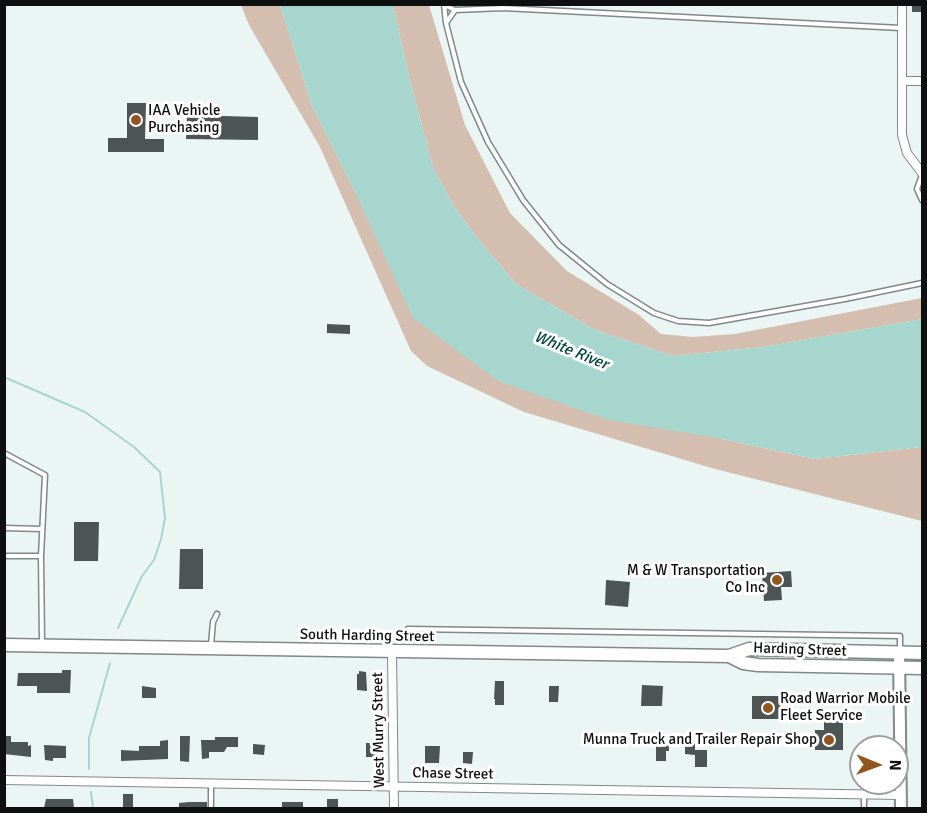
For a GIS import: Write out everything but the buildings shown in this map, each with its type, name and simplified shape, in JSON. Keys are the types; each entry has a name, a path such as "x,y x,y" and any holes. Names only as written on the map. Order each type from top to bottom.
{"main road":[{"name":"South Harding Street","path":"4,645 729,656"},
{"name":"Harding Street","path":"729,656 749,649 922,653"},
{"path":"900,653 901,735"},
{"name":"Harding Street","path":"729,656 738,662 749,664 922,668"},
{"path":"901,795 901,808"}],"street":[{"path":"902,4 903,141 910,158 922,174"},
{"path":"902,81 922,81"},
{"name":"West Murry Street","path":"392,652 394,808"},
{"name":"Chase Street","path":"4,780 849,794"}],"lane":[{"path":"444,5 455,10 503,8 902,28"},
{"path":"444,5 446,23 461,82 488,142 523,200 559,245 607,284 654,314 678,321 709,323 922,283"},
{"path":"446,23 455,10"},
{"path":"922,174 917,189 922,200"},
{"path":"4,453 45,475 41,556 42,646"},
{"path":"4,528 42,529"},
{"path":"4,556 41,556"},
{"path":"211,649 213,622 217,614"},
{"path":"408,629 900,636 900,653"},
{"path":"210,784 211,808"}],"shaded area":[{"path":"241,5 280,5 312,106 355,192 722,439 815,459 922,447 922,521 715,469 524,412 427,366 411,351 320,147 249,25"},
{"path":"393,5 429,5 465,125 510,213 567,271 639,315 661,334 693,337 735,334 922,298 922,319 763,347 673,356 595,330 516,284 455,208 433,167"}],"water":[{"name":"White River","path":"280,5 393,5 433,167 455,208 516,284 595,330 673,356 763,347 922,319 922,447 815,459 722,439 609,420 498,381 413,318 355,192 312,106"}],"waterway":[{"path":"4,377 85,412 134,447 160,472 165,518 161,539 154,560 142,576 118,628"},
{"path":"89,769 89,738 110,663"},
{"path":"91,792 93,808"}],"place":[{"name":"IAA Vehicle Purchasing","path":"136,120"},
{"name":"M & W Transportation Co Inc","path":"777,580"},
{"name":"Road Warrior Mobile Fleet Service","path":"768,708"},
{"name":"Munna Truck and Trailer Repair Shop","path":"829,740"}]}
